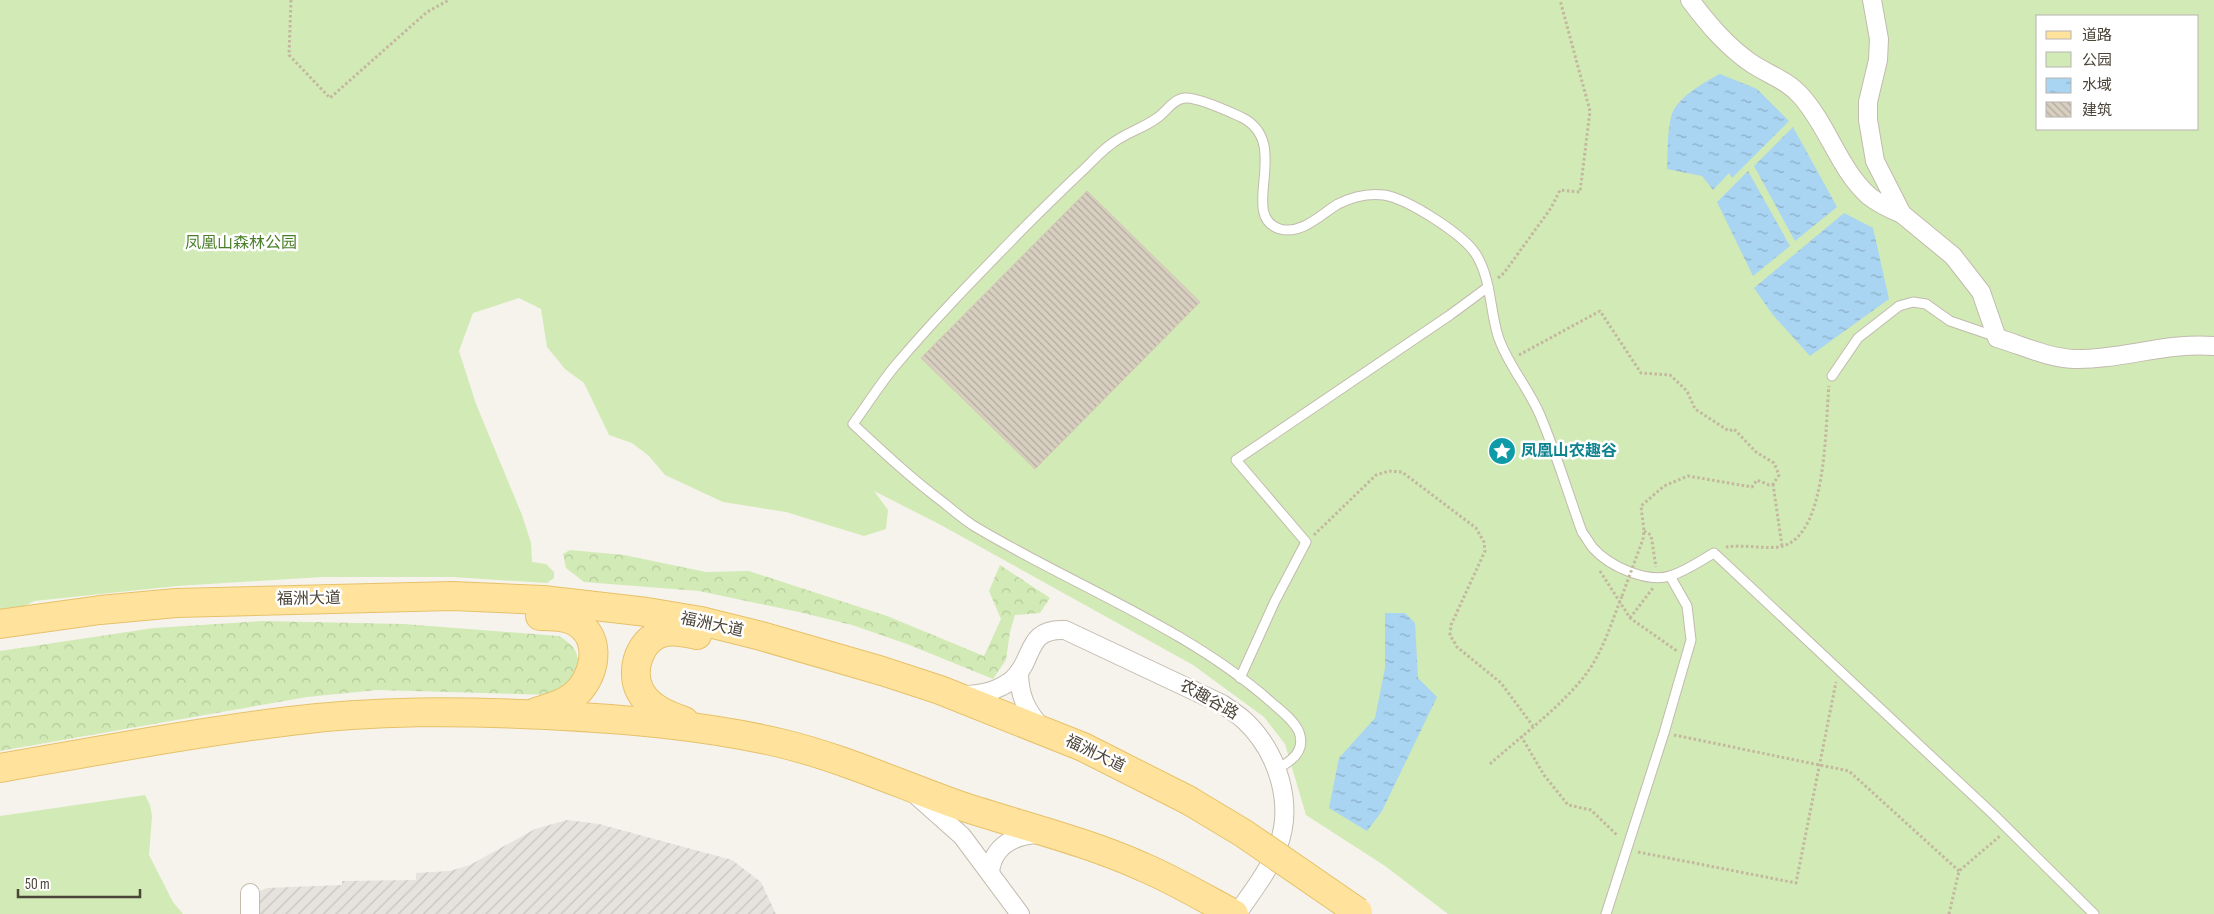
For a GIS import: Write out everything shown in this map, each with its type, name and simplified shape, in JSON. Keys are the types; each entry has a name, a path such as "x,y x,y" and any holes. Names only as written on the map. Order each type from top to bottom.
{"main road":[{"name":"福洲大道","path":"0,624 100,610 166,604 452,596 543,600 599,605 701,622 825,653 954,696 1083,746 1188,800 1243,833 1359,913"},
{"path":"292,599 414,611 557,617 574,621 582,627 591,643 594,660 590,677 572,698 528,715"},
{"path":"825,653 744,644 677,632 666,632 656,636 642,650 636,671 640,691 655,708 666,714 714,730 815,752 946,801 1144,867 1235,914"},
{"path":"0,768 181,736 293,720 392,713 528,715 611,719 714,730"}],"street":[{"path":"1690,0 1706,21 1730,46 1753,64 1792,87 1823,126 1853,177 1868,195 1883,206 1902,214 1953,256 1981,292 1997,338 2056,357 2074,359 2179,346 2214,346"},
{"path":"1872,0 1878,39 1878,60 1868,102 1870,140 1875,160 1902,214"},
{"name":"农趣谷路","path":"1018,672 1038,637 1046,632 1055,630 1074,633 1222,704 1244,720 1267,749 1276,769 1286,803 1283,833 1277,850 1267,868 1235,914"},
{"path":"954,696 972,695 995,689 1012,680 1018,672"},
{"path":"1018,672 1022,699 1027,710 1044,730"},
{"path":"900,783 962,836 1020,914"},
{"path":"990,872 991,860 996,851 1006,842 1019,837 1049,834"},
{"path":"250,893 250,914"}],"lane":[{"path":"1276,769 1288,764 1298,752 1301,739 1299,731 1285,714 1216,661 1143,617 973,526 918,484 853,424 900,361 961,293 1037,214 1111,144 1155,119 1174,102 1184,98 1233,113 1246,119 1259,131 1264,142 1266,154 1262,207 1264,216 1277,228 1290,231 1303,227 1337,205 1351,199 1382,195 1400,199 1459,235 1477,255 1488,287 1498,335 1509,360 1539,412 1582,532 1594,548 1608,560 1640,575 1658,578 1670,576 1714,553 2008,828 2094,914"},
{"path":"1240,678 1279,592 1306,542 1236,460 1450,315 1488,287"},
{"path":"1832,376 1858,338 1899,306 1913,302 1926,304 1950,321 1997,338"},
{"path":"1606,914 1664,733 1691,640 1687,606 1670,576"}],"path":[{"path":"291,0 289,55 330,98 426,12 449,0"},
{"path":"1488,287 1504,273 1550,208 1560,190 1580,192 1590,111 1560,0"},
{"path":"1509,360 1600,311 1641,373 1670,375 1687,391 1695,409 1729,431 1734,429 1756,452 1774,463 1779,475 1772,484 1782,546"},
{"path":"1714,553 1734,545 1782,546 1794,541 1804,529 1814,507 1822,474 1828,398 1832,376"},
{"path":"1306,542 1376,475 1389,471 1402,472 1476,528 1484,542 1485,551 1451,625 1450,635 1457,647 1500,683 1533,726"},
{"path":"1490,764 1562,699 1588,671 1604,644 1643,539 1641,506 1664,486 1688,476 1752,487 1757,480 1769,485 1772,484"},
{"path":"1594,548 1602,576 1630,618 1686,657"},
{"path":"1796,884 1839,668"},
{"path":"1664,733 1849,771 1959,871"},
{"path":"1949,914 1959,871 2008,828"}],"shaded area":[{"path":"567,820 599,824 732,860 761,882 776,914 253,914 258,892 267,888 342,885 342,881 416,880 416,873 450,871 470,865 535,829"}],"green space":[{"name":"凤凰山农趣谷","path":"0,0 2214,0 2214,914 1448,914 1385,866 1306,815 1285,744 1264,717 1193,665 939,524 874,491 888,510 886,529 864,536 786,512 723,502 665,475 649,456 632,443 609,435 584,383 565,369 547,347 541,309 519,298 473,313 459,351 476,404 522,515 531,543 532,562 546,564 554,572 554,578 547,583 453,577 322,577 177,586 34,601 0,619"},
{"path":"570,550 624,555 706,572 749,571 887,616 984,656 1001,619 989,591 1000,565 1050,598 1040,613 1015,615 1010,632 1006,660 993,679 907,644 852,625 799,612 699,591 584,582 566,568 563,554"},
{"path":"263,621 404,624 559,636 570,644 576,652 578,662 577,676 554,695 377,690 307,697 0,751 0,651 154,628"},
{"path":"145,795 150,805 152,816 149,855 173,902 183,914 0,914 0,816"}],"water":[{"path":"1720,74 1757,89 1789,121 1732,178 1729,173 1713,190 1702,176 1667,169 1668,136 1671,117 1678,104 1699,86"},
{"path":"1793,127 1837,207 1795,241 1754,166"},
{"path":"1748,171 1790,246 1753,276 1717,202"},
{"path":"1844,213 1873,228 1889,299 1810,356 1773,315 1754,288"},
{"path":"1385,613 1405,613 1415,623 1418,678 1437,697 1382,811 1367,831 1329,808 1339,758 1375,718 1385,668"}],"building":[{"path":"1087,191 1200,302 1035,469 921,358"}],"place":[{"name":"凤凰山农趣谷","path":"1502,451"}],"park label":[{"name":"凤凰山森林公园","path":"241,243"}]}
